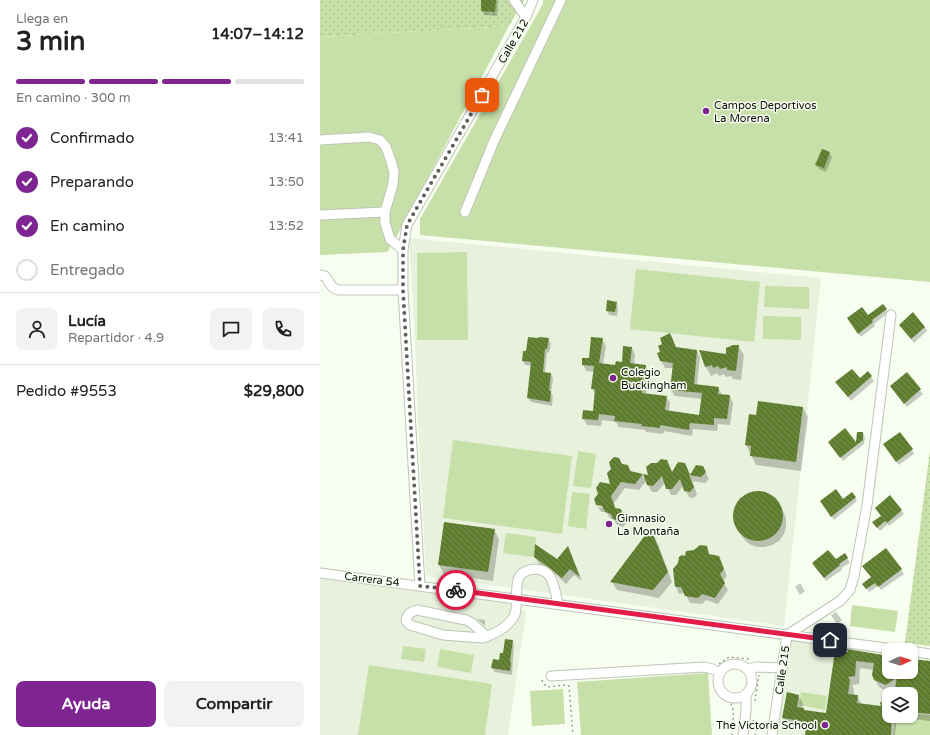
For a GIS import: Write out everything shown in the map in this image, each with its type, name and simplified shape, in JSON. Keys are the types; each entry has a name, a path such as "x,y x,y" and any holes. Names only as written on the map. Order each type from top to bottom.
{"street":[{"path":"514,0 526,17"},
{"name":"Calle 212","path":"420,586 403,290 403,250 407,225 526,17 533,0"},
{"path":"466,212 494,141 561,0"},
{"path":"320,140 369,137 380,140 386,148 392,161 394,172 393,184 385,212 385,223 390,239 403,250"},
{"path":"320,215 385,212"},
{"path":"320,275 325,276 330,286 338,290 403,290"},
{"name":"Calle 215","path":"772,735 787,635 840,601 850,590 854,576 867,505 891,316"},
{"path":"487,636 472,623 459,617 417,610 411,612 407,616 406,622 415,628 443,635 478,638 494,635 511,620 514,614 518,579 521,574 526,570 537,568 548,574 551,578 558,604"},
{"name":"Carrera 54","path":"320,573 882,648"},
{"path":"918,652 930,654"},
{"path":"736,663 748,669 752,682 746,694 734,698 721,692 717,680 723,667 736,663"},
{"path":"551,676 704,667 713,669 719,673"},
{"path":"748,669 757,667 782,668"},
{"path":"743,735 746,711 746,694"}],"path":[{"path":"551,676 542,676 545,686 566,685 570,688 573,735"}],"shaded area":[{"path":"409,238 821,278 784,626 426,576"},
{"path":"320,579 513,604 526,612 508,735 320,735"},
{"path":"789,637 882,650 882,679 918,679 918,655 930,657 930,714 918,713 918,687 882,687 882,723 891,723 890,728 893,728 894,723 918,723 930,735 776,735"}],"green space":[{"path":"320,0 524,0 509,26 320,37"},
{"name":"Campos Deportivos La Morena","path":"543,0 930,0 930,282 420,235 420,219 543,4"},
{"path":"509,26 387,252 320,255 320,37"},
{"path":"467,252 468,340 417,340 417,253"},
{"path":"636,269 760,282 754,342 630,329"},
{"path":"765,286 809,287 809,309 764,307"},
{"path":"763,316 801,317 801,340 763,339"},
{"path":"453,440 572,456 562,534 443,518"},
{"path":"930,450 930,646 918,645 918,643 905,643"},
{"path":"578,451 596,454 591,488 573,486"},
{"path":"572,492 590,494 586,529 568,526"},
{"path":"506,533 536,537 534,557 503,553"},
{"path":"852,605 898,611 895,632 850,626"},
{"path":"403,646 426,649 424,662 401,659"},
{"path":"440,649 474,655 471,673 437,667"},
{"path":"369,665 492,684 485,735 358,735"},
{"path":"708,673 712,735 581,735 577,682"},
{"path":"563,689 565,724 532,726 530,691"},
{"path":"801,692 827,696 825,710 799,705"},
{"path":"918,714 930,715 930,735 893,735 894,723 918,723"}],"building":[{"path":"481,0 496,0 495,12 481,11"},
{"path":"822,149 830,152 824,168 815,165"},
{"path":"607,300 617,302 615,312 606,311"},
{"path":"883,304 887,309 872,320 873,322 858,334 847,318 862,307 868,315"},
{"path":"913,312 925,327 911,339 899,325"},
{"path":"670,333 676,347 697,350 694,384 719,387 718,394 730,395 727,419 714,418 714,425 690,423 689,430 660,425 660,428 641,426 642,424 614,421 615,416 599,414 598,420 582,419 583,410 593,411 595,389 591,389 594,366 582,365 582,358 589,358 591,337 603,338 599,363 615,365 616,361 622,362 623,346 632,347 630,363 646,365 642,393 667,396 665,410 699,415 702,393 670,390 673,363 660,361 657,353 660,352 658,346 662,344 660,338"},
{"path":"528,337 549,338 547,349 545,349 543,372 551,373 549,391 551,391 550,402 527,398 531,362 522,361 523,351 526,351"},
{"path":"733,345 739,345 736,371 727,370 727,367 720,369 718,366 713,368 712,365 705,367 699,350 726,354 726,348"},
{"path":"852,369 860,378 868,371 872,376 848,397 835,382"},
{"path":"907,372 921,389 904,404 890,386"},
{"path":"758,401 803,407 796,462 750,456 751,446 745,445 749,414 756,415"},
{"path":"845,428 856,442 857,432 863,432 863,440 840,458 828,442"},
{"path":"900,432 913,449 896,462 883,444"},
{"path":"614,457 619,458 622,464 628,465 630,471 643,474 635,484 621,482 611,496 615,508 621,509 623,516 619,521 613,519 611,514 605,512 602,506 596,505 594,499 598,494 596,488 600,482 610,484 607,473 611,469 609,462"},
{"path":"661,459 667,460 672,472 678,462 685,463 690,475 696,465 703,466 706,472 701,477 689,475 694,487 690,492 684,491 680,479 672,489 666,489 662,476 653,486 647,485 643,474 648,475 646,467 651,463 657,463"},
{"path":"836,489 843,499 852,492 856,497 831,517 820,501"},
{"path":"753,491 763,491 776,498 783,511 783,521 776,534 763,541 753,541 744,537 737,530 733,521 733,511 737,502 744,495"},
{"path":"890,495 902,510 887,523 885,521 877,528 872,522 881,516 875,508"},
{"path":"444,522 495,529 488,572 438,565"},
{"path":"646,534 653,534 668,572 653,590 610,582"},
{"path":"535,544 557,559 568,546 580,577 570,569 562,578 534,557"},
{"path":"700,545 707,546 709,554 719,556 724,569 720,574 725,583 715,598 702,594 698,598 685,596 681,587 675,587 673,569 678,563 679,557 682,555 685,556 686,551 694,550"},
{"path":"886,548 902,569 878,587 875,583 866,589 862,584 871,577 862,566"},
{"path":"828,550 836,559 845,553 848,558 824,578 812,563"},
{"path":"505,639 513,640 510,671 491,668 493,659 499,660 500,653 503,653"},
{"path":"847,649 882,655 882,679 894,679 886,685 874,680 872,675 874,663 856,661 855,676 848,677 850,680 848,694 858,695 857,703 881,706 880,702 882,702 882,723 892,723 891,735 805,735 807,722 782,718 787,692 799,695 797,707 804,708 804,710 826,713 835,651 848,652"},
{"path":"918,660 930,661 930,714 918,713 918,687 895,687 897,679 918,679"}],"way so far":[{"path":"456,590 420,586 403,290 403,250 407,225 482,95"}],"place":[{"name":"Campos Deportivos La Morena","path":"706,111"},
{"name":"Colegio Buckingham","path":"613,378"},
{"name":"Gimnasio La Montaña","path":"609,524"},
{"name":"The Victoria School","path":"825,725"}],"route":[{"path":"456,590 830,640"}]}
